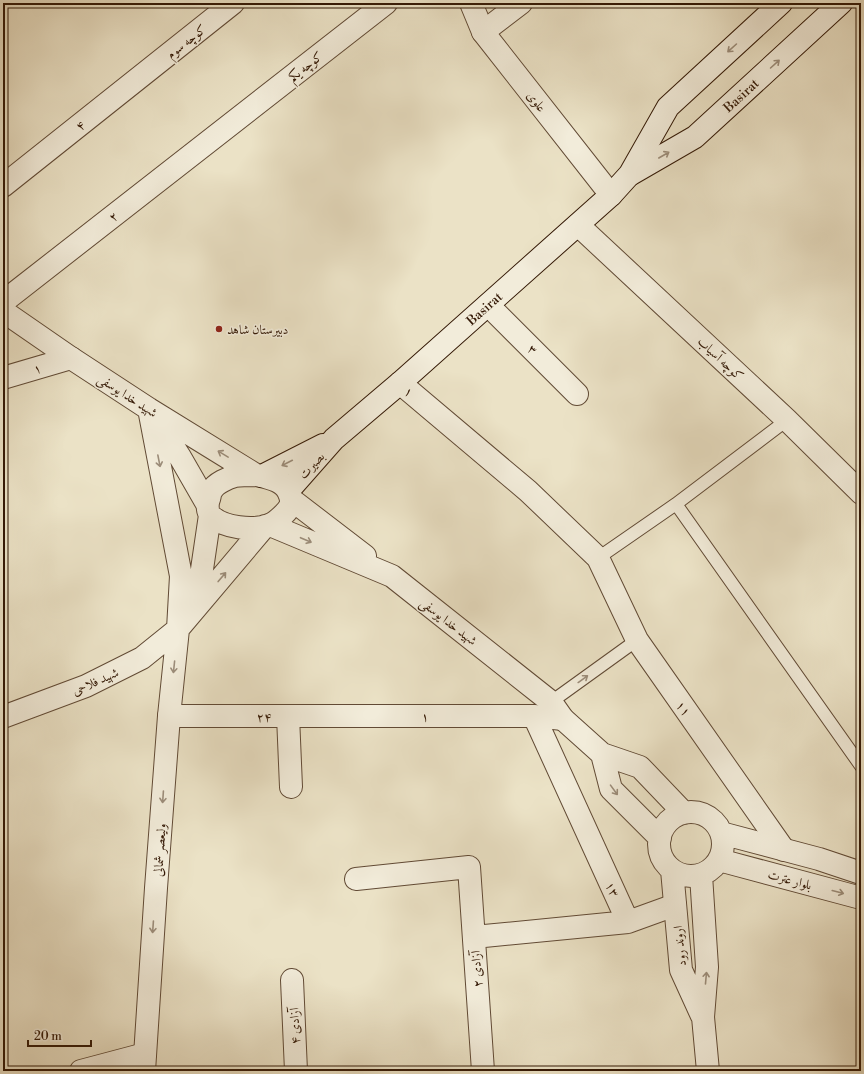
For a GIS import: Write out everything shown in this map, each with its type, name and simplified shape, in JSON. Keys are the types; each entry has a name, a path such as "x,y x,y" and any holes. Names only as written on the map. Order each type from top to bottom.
{"street":[{"name":"کوچه سوم","path":"156,64 233,3"},
{"name":"کوچه یکم","path":"224,130 386,3"},
{"name":"علوی","path":"471,3 483,32 612,195"},
{"path":"483,32 521,3"},
{"name":"Basirat","path":"334,439 400,384 612,195 630,174 668,107 781,3"},
{"name":"Basirat","path":"630,174 695,137 841,3"},
{"name":"۴","path":"3,186 156,64"},
{"name":"۲","path":"3,302 224,130"},
{"name":"کوچه آسیاب","path":"578,225 787,420 861,493"},
{"name":"۳","path":"488,305 577,394"},
{"name":"شهید خدا یوسفی","path":"3,311 149,409 259,475"},
{"name":"۱","path":"3,378 71,358"},
{"name":"۱","path":"400,384 528,491 598,558"},
{"path":"149,409 180,457 209,509 221,522 238,527 257,527 268,525 280,518 289,509 290,495"},
{"path":"149,409 180,576 178,629"},
{"path":"259,475 334,439"},
{"name":"بصیرت","path":"290,495 334,439"},
{"path":"178,629 201,576 212,490 218,484 235,476 259,475 272,478 281,483 290,495 392,576"},
{"name":"شهید خدا یوسفی","path":"268,525 392,576 557,710 602,754 640,766 684,813"},
{"name":"شهید فلاحی","path":"3,718 86,686 142,658 178,629 268,525"},
{"name":"۱۱","path":"598,558 637,640 784,850"},
{"name":"ولیعصر شمالی","path":"145,1062 169,716 178,629"},
{"name":"۱","path":"288,716 534,716 557,710"},
{"name":"۲۴","path":"169,716 288,716 291,787"},
{"name":"۱۳","path":"534,716 628,922"},
{"path":"602,754 611,789 660,838"},
{"path":"684,813 702,814 717,825 721,833 723,842 719,860 714,867 701,875 681,875 672,870 661,856 659,847 663,829 668,822 676,816 684,813"},
{"name":"بلوار عترت","path":"721,833 819,859 861,873"},
{"name":"بلوار عترت","path":"719,860 861,898"},
{"name":"آزادی ۲","path":"356,879 469,867 482,1071"},
{"name":"اروند رود","path":"672,870 681,970 703,1017"},
{"name":"اروند رود","path":"701,875 708,967 703,1017 708,1071"},
{"path":"474,937 628,922 675,905"},
{"name":"آزادی ۴","path":"292,980 296,1071"},
{"path":"81,1071 145,1062"}],"lane":[{"path":"598,558 676,504 787,420"},
{"path":"676,504 861,766"},
{"path":"557,710 637,640"}],"place":[{"name":"دبیرستان شاهد","path":"219,329"}]}
